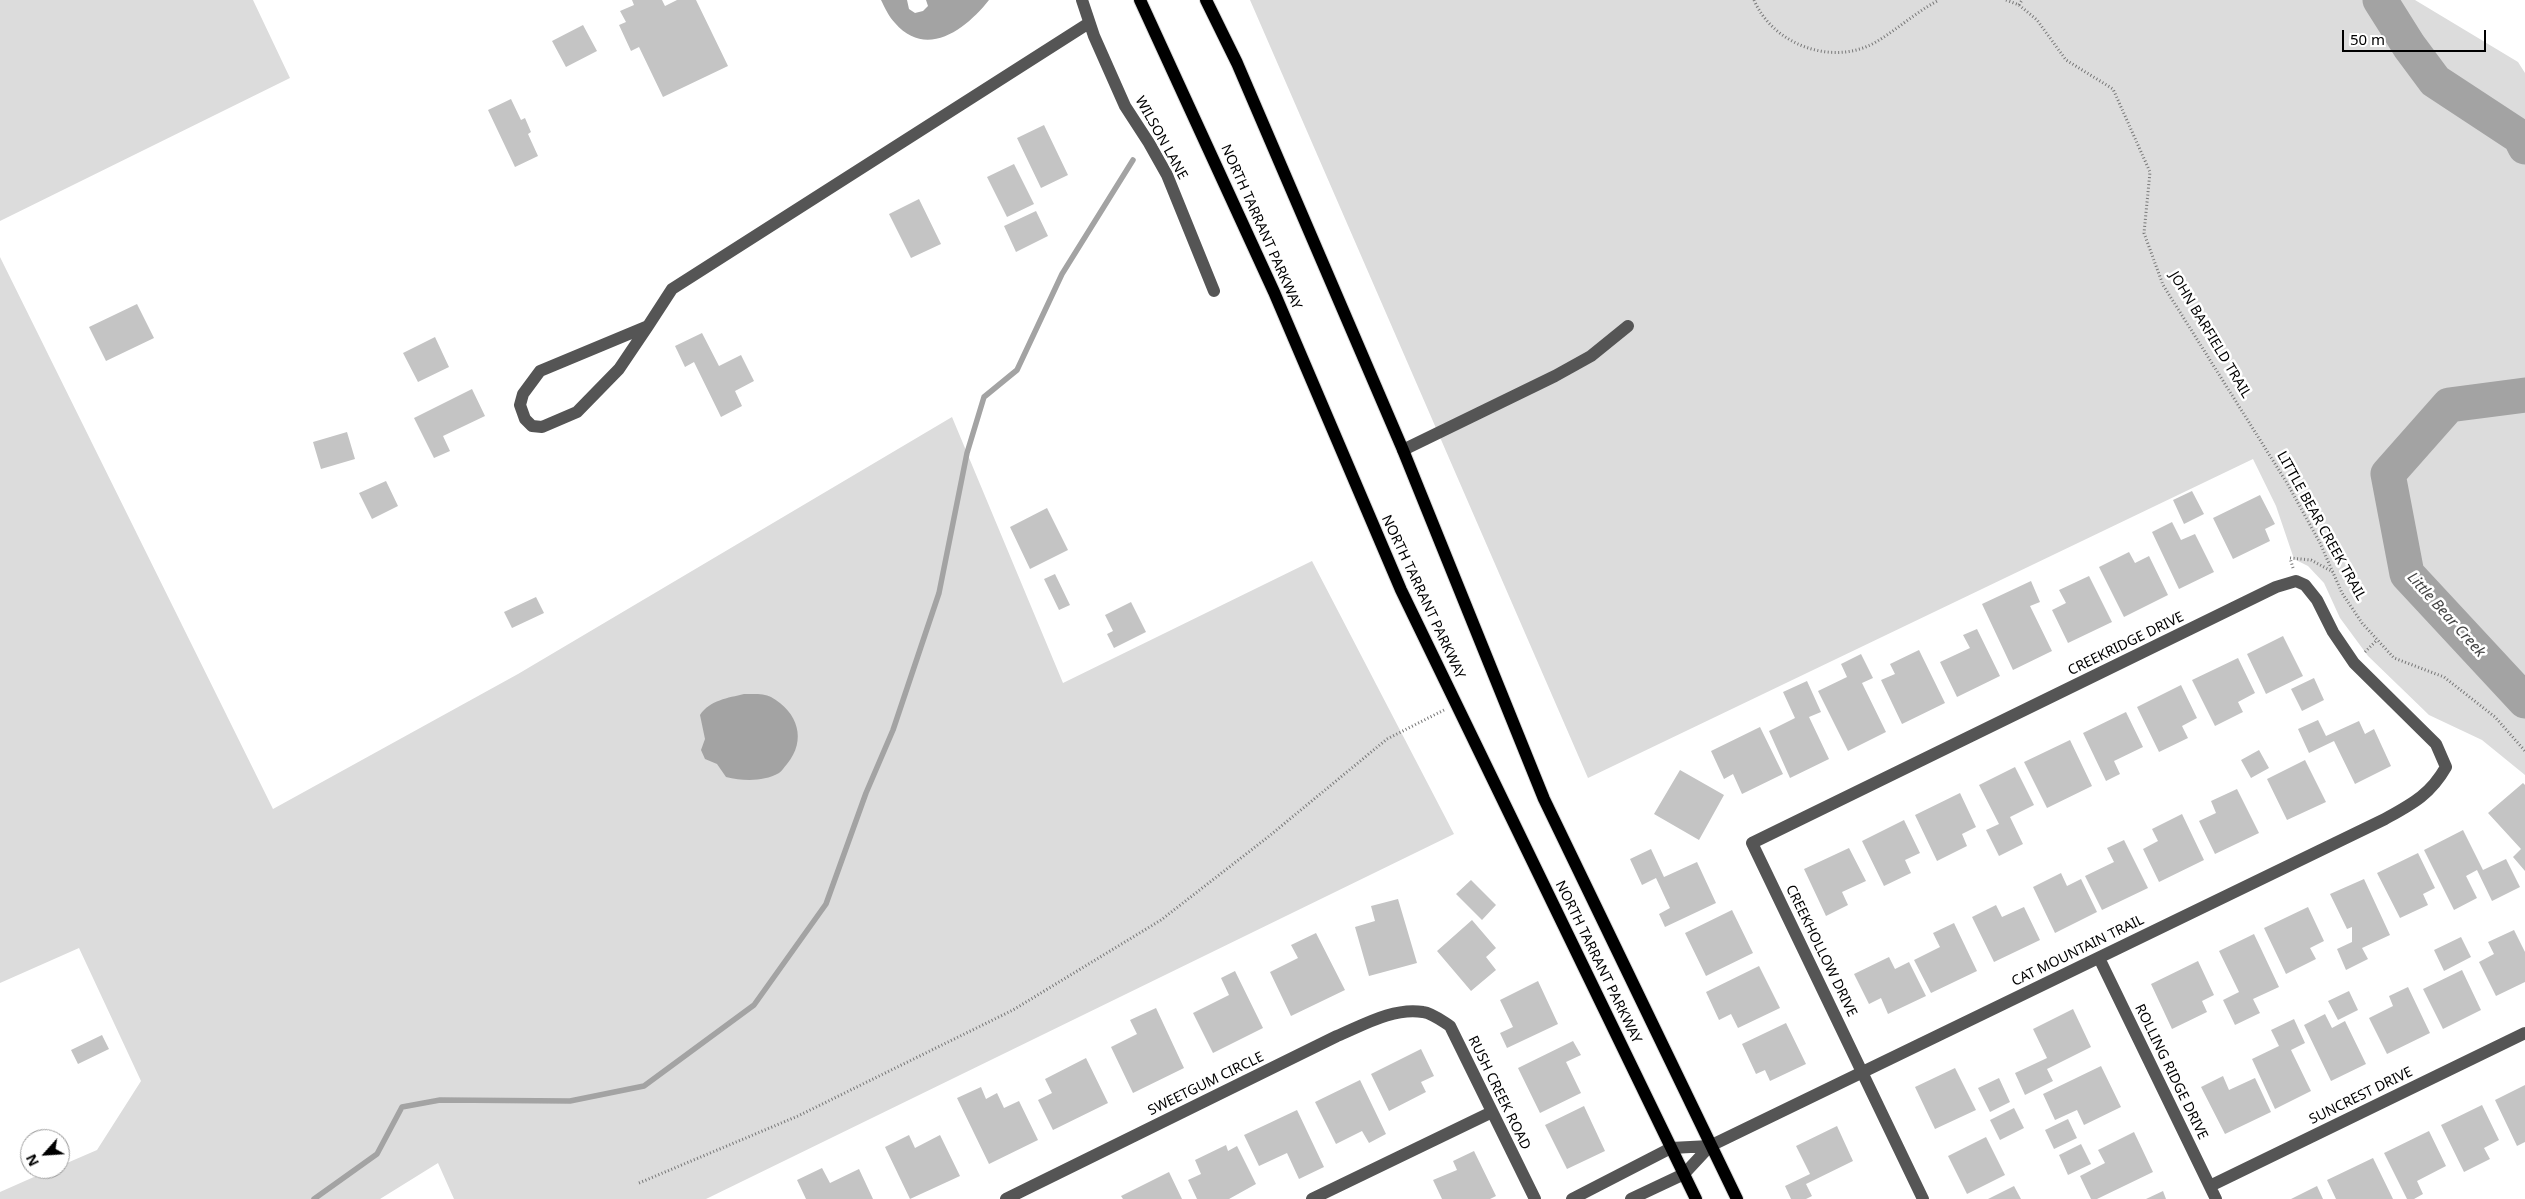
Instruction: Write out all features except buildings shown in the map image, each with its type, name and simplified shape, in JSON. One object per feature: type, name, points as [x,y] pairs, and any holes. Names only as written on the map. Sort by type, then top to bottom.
[{"type":"main road","name":"NORTH TARRANT PARKWAY","points":[[1140,0],[1274,292],[1391,568],[1696,1199]]},
{"type":"main road","name":"NORTH TARRANT PARKWAY","points":[[1206,0],[1237,63],[1403,450],[1544,799],[1736,1199]]},
{"type":"street","name":"WILSON LANE","points":[[1082,0],[1089,23],[1125,106],[1167,175],[1214,291]]},
{"type":"street","points":[[648,326],[540,371],[523,394],[520,405],[525,420],[532,426],[542,427],[577,412],[619,369],[648,326],[672,289],[1089,23]]},
{"type":"street","points":[[1403,450],[1556,376],[1591,356],[1628,326]]},
{"type":"street","name":"CAT MOUNTAIN TRAIL","points":[[1631,1199],[1684,1174],[1710,1146],[2411,805],[2435,786],[2446,767],[2436,744],[2354,663],[2334,632],[2317,600],[2305,585],[2296,582]]},
{"type":"street","name":"CREEKRIDGE DRIVE","points":[[1752,843],[2267,592],[2296,582]]},
{"type":"street","name":"CREEKHOLLOW DRIVE","points":[[1752,843],[1923,1199]]},
{"type":"street","name":"ROLLING RIDGE DRIVE","points":[[2099,958],[2216,1199]]},
{"type":"street","name":"SWEETGUM CIRCLE","points":[[1006,1199],[1337,1036],[1385,1016],[1411,1011],[1424,1012]]},
{"type":"street","name":"RUSH CREEK ROAD","points":[[1424,1012],[1450,1026],[1535,1199]]},
{"type":"street","name":"SUNCREST DRIVE","points":[[2210,1186],[2525,1033]]},
{"type":"street","points":[[1312,1199],[1492,1112]]},
{"type":"street","name":"CAT MOUNTAIN TRAIL","points":[[1572,1199],[1671,1148],[1710,1146]]},
{"type":"path","points":[[1754,0],[1757,8],[1775,29],[1799,46],[1828,52],[1854,50],[1874,43],[1921,9],[1939,0]]},
{"type":"path","name":"JOHN BARFIELD TRAIL","points":[[2006,0],[2019,5],[2037,20],[2066,60],[2113,89],[2150,172],[2144,233],[2163,285],[2244,414]]},
{"type":"path","points":[[2019,5],[2022,0]]},
{"type":"path","name":"LITTLE BEAR CREEK TRAIL","points":[[2244,414],[2287,483],[2342,593],[2362,623],[2394,658],[2444,677],[2495,717],[2525,751]]},
{"type":"path","points":[[2296,582],[2290,558],[2311,560],[2333,572]]},
{"type":"path","points":[[639,1183],[798,1116],[1013,1010],[1161,920],[1268,838],[1387,739],[1456,704]]},
{"type":"shaded area","points":[[0,0],[253,0],[290,78],[0,221]]},
{"type":"shaded area","points":[[881,0],[907,0],[909,9],[915,13],[923,11],[928,6],[926,0],[989,0],[970,21],[946,36],[920,39],[907,34],[893,21]]},
{"type":"shaded area","points":[[1250,0],[2415,0],[2518,62],[2525,73],[2525,775],[2482,740],[2429,715],[2368,656],[2340,618],[2324,583],[2308,566],[2294,559],[2276,506],[2253,459],[1588,778]]},
{"type":"shaded area","points":[[0,257],[273,809],[518,674],[952,417],[1063,683],[1312,561],[1454,834],[706,1199],[454,1199],[438,1163],[380,1199],[0,1199],[0,1192],[29,1179],[70,1179],[70,1162],[97,1150],[141,1081],[79,948],[0,983]]},
{"type":"shaded area","points":[[744,694],[761,694],[771,697],[788,710],[797,727],[797,746],[793,755],[780,772],[773,776],[746,780],[726,777],[717,764],[705,759],[701,750],[705,739],[700,715],[714,703]]},
{"type":"waterway","name":"Little Bear Creek","points":[[2380,0],[2409,46],[2435,81],[2520,137],[2525,147]]},
{"type":"waterway","points":[[314,1199],[377,1154],[402,1107],[440,1100],[570,1101],[644,1086],[754,1005],[826,904],[866,793],[893,730],[939,593],[967,453],[984,397],[1017,370],[1062,274],[1133,160]]},
{"type":"waterway","name":"Little Bear Creek","points":[[2525,395],[2449,405],[2388,474],[2407,574],[2525,701]]}]
